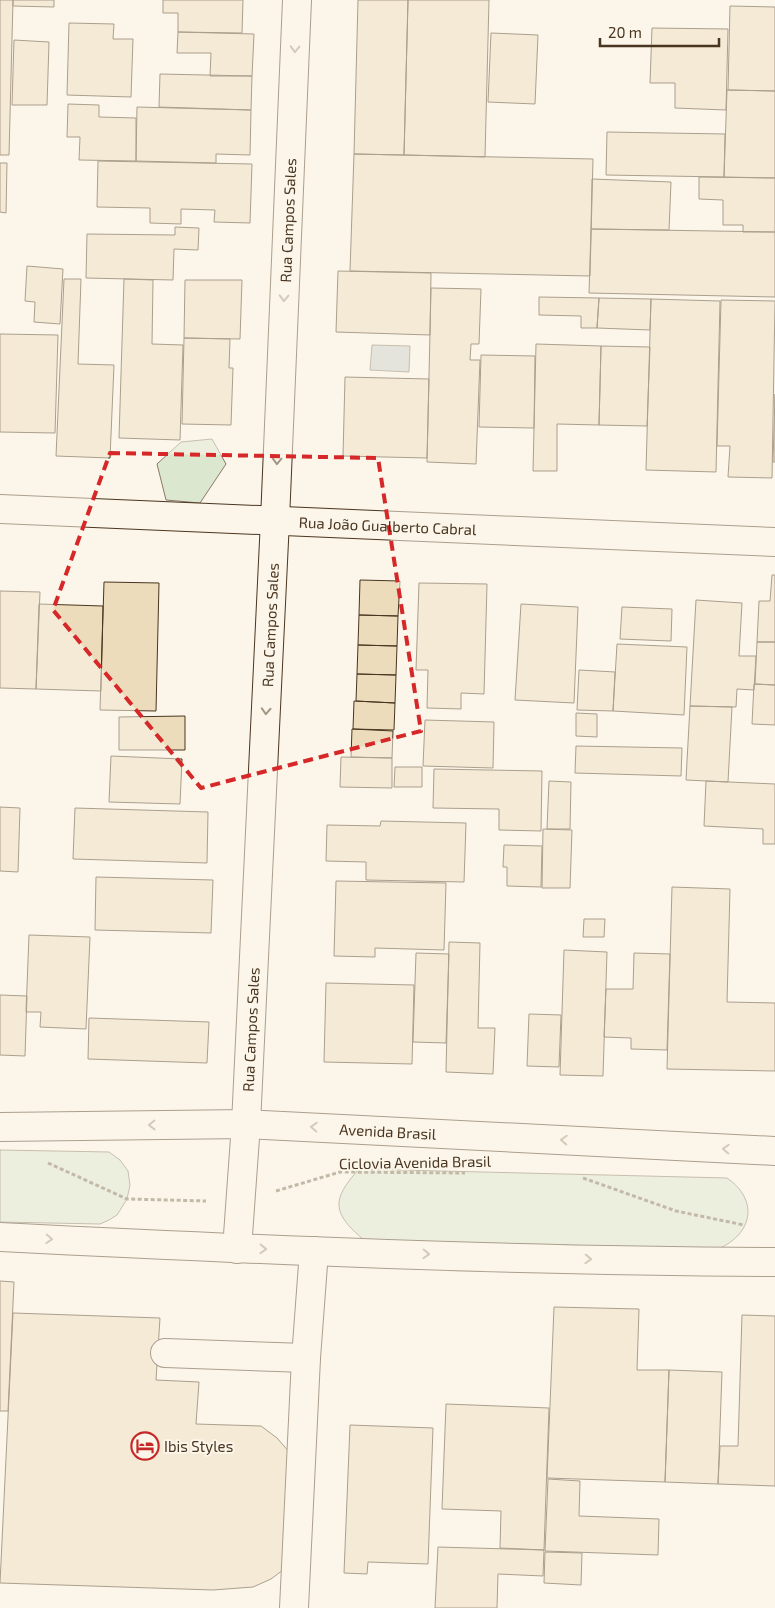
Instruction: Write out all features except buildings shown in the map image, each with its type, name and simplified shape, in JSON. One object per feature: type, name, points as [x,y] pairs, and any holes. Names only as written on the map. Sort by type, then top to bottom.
[{"type":"street","name":"Rua Campos Sales","points":[[237,1249],[246,1124],[275,520],[297,0]]},
{"type":"street","name":"Rua João Gualberto Cabral","points":[[0,509],[775,542]]},
{"type":"street","name":"Avenida Brasil","points":[[0,1127],[246,1124],[775,1151]]},
{"type":"street","points":[[0,1237],[237,1249],[693,1262],[775,1262]]},
{"type":"street","points":[[294,1608],[306,1358],[314,1251]]},
{"type":"street","points":[[164,1353],[306,1358]]},
{"type":"path","name":"Ciclovia Avenida Brasil","points":[[45,1161],[127,1199],[240,1202],[340,1172],[466,1172]]},
{"type":"path","points":[[580,1177],[676,1211],[746,1225]]},
{"type":"highlighted area","points":[[110,453],[378,458],[421,731],[201,788],[53,610]]},
{"type":"green space","points":[[212,439],[226,464],[200,503],[166,500],[157,464],[181,442]]},
{"type":"green space","points":[[0,1150],[109,1152],[120,1160],[128,1171],[130,1185],[127,1199],[117,1215],[100,1224],[0,1222]]},
{"type":"green space","points":[[359,1169],[727,1178],[744,1196],[748,1216],[745,1226],[739,1235],[730,1243],[718,1249],[364,1240],[346,1222],[339,1206],[343,1189]]},
{"type":"shaded area","points":[[372,345],[410,346],[409,372],[370,370]]},
{"type":"place","name":"Ibis Styles","points":[[145,1446]]}]
